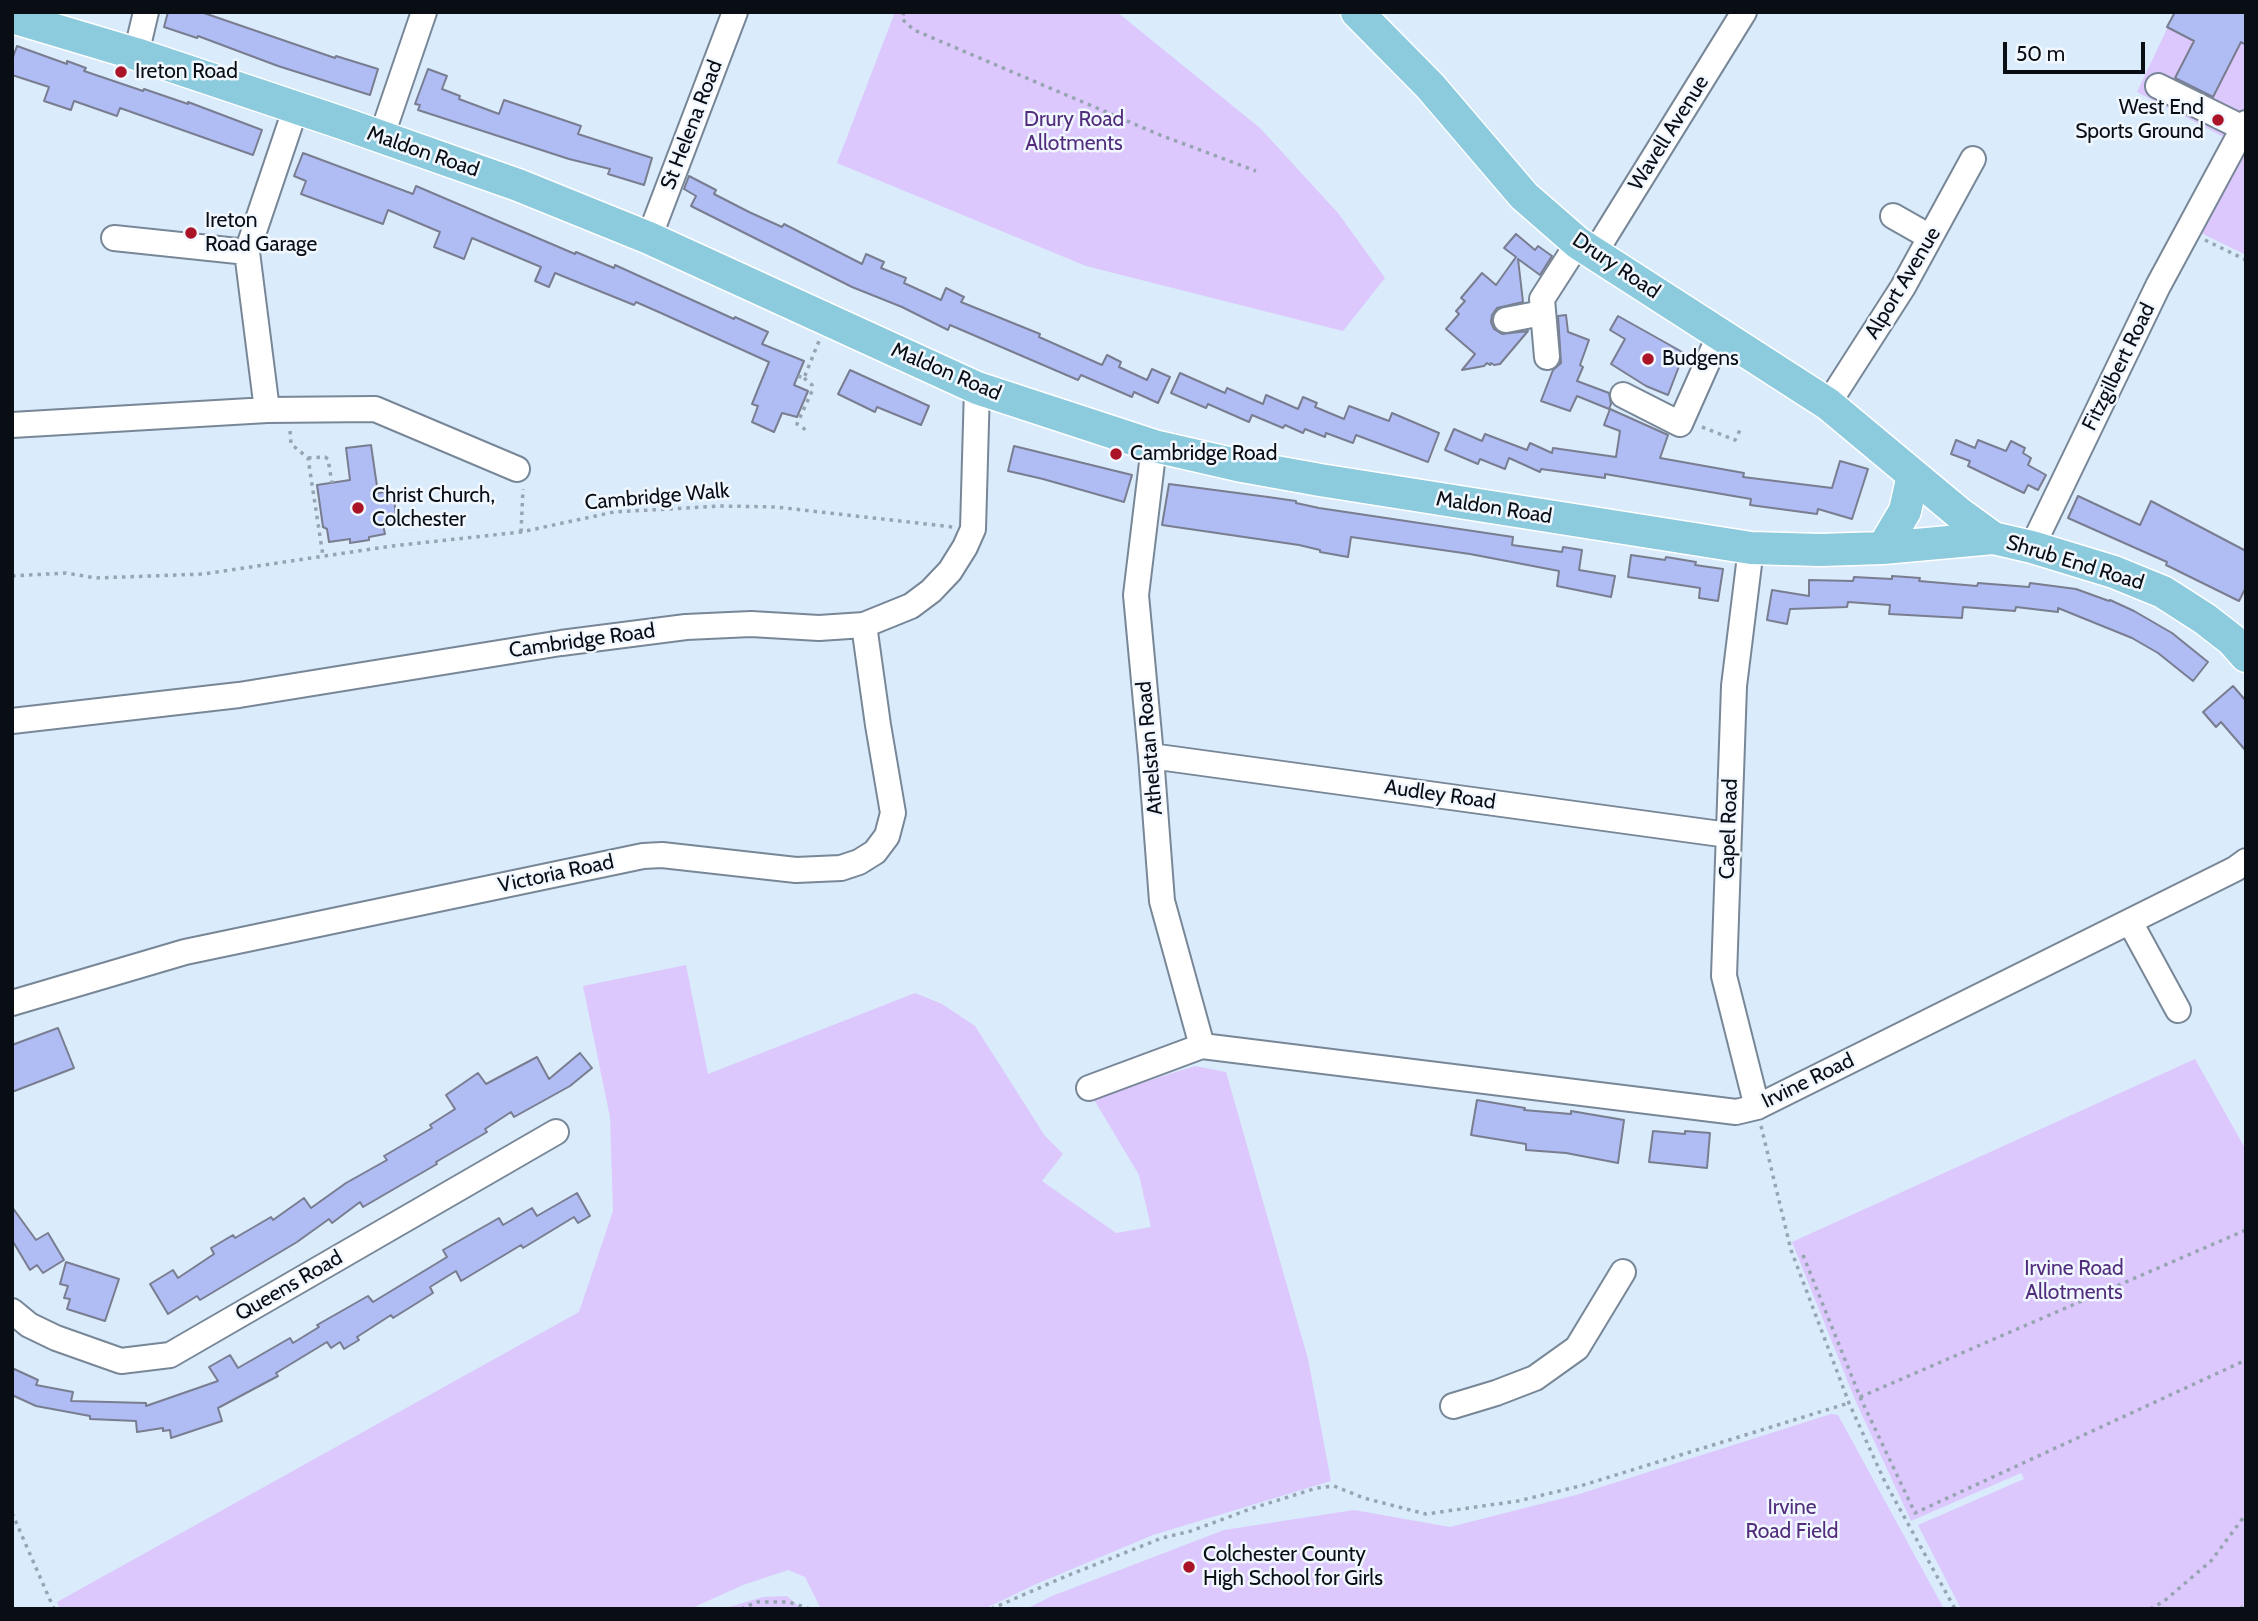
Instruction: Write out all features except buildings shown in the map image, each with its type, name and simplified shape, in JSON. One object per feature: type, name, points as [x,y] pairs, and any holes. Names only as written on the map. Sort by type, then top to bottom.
[{"type":"main road","name":"Drury Road","points":[[1357,12],[1430,86],[1524,196],[1586,248],[1828,404],[1993,538]]},
{"type":"main road","name":"Maldon Road","points":[[12,17],[136,54],[296,107],[518,185],[649,239],[977,388],[1154,446],[1296,476],[1751,548],[1820,550],[1923,544]]},
{"type":"main road","points":[[1884,548],[1905,510],[1913,475]]},
{"type":"main road","name":"Shrub End Road","points":[[1923,544],[1993,538],[2114,572],[2163,592],[2241,641]]},
{"type":"street","points":[[136,54],[146,12]]},
{"type":"street","points":[[381,138],[424,12]]},
{"type":"street","name":"St Helena Road","points":[[649,239],[735,12]]},
{"type":"street","name":"Wavell Avenue","points":[[1542,313],[1542,299],[1586,248],[1744,12]]},
{"type":"street","points":[[2158,86],[2244,126]]},
{"type":"street","points":[[277,410],[247,252],[296,107]]},
{"type":"street","name":"Fitzgilbert Road","points":[[2032,547],[2158,286],[2244,126]]},
{"type":"street","name":"Alport Avenue","points":[[1828,404],[1903,287],[1973,159]]},
{"type":"street","points":[[1893,216],[1930,237]]},
{"type":"street","points":[[114,238],[247,252]]},
{"type":"street","points":[[1506,320],[1542,313],[1547,338],[1547,357]]},
{"type":"street","points":[[1623,395],[1680,424],[1720,334]]},
{"type":"street","name":"Cambridge Road","points":[[12,721],[170,704],[561,643],[686,627],[751,624],[819,628],[864,625],[911,606],[950,571],[965,547],[972,529],[977,388]]},
{"type":"street","points":[[12,425],[277,410],[374,409],[517,469]]},
{"type":"street","name":"Athelstan Road","points":[[1154,446],[1136,595],[1152,756],[1161,901],[1202,1046]]},
{"type":"street","name":"Capel Road","points":[[1751,548],[1734,686],[1724,976],[1757,1107]]},
{"type":"street","name":"Victoria Road","points":[[12,1003],[184,952],[643,856],[662,855],[796,870],[841,868],[859,862],[875,852],[887,836],[893,813],[864,625]]},
{"type":"street","name":"Audley Road","points":[[1152,756],[1728,835]]},
{"type":"street","name":"Irvine Road","points":[[1202,1046],[1736,1112],[1757,1107],[2130,922],[2246,861]]},
{"type":"street","points":[[2130,922],[2178,1010]]},
{"type":"street","points":[[1089,1088],[1202,1046]]},
{"type":"street","name":"Queens Road","points":[[12,1311],[29,1325],[56,1338],[121,1361],[170,1355],[556,1132]]},
{"type":"street","points":[[1453,1406],[1496,1394],[1535,1378],[1577,1348],[1623,1272]]},
{"type":"path","points":[[904,12],[902,19],[914,30],[1160,135],[1256,171]]},
{"type":"path","points":[[2187,231],[2246,260]]},
{"type":"path","points":[[804,378],[811,361]]},
{"type":"path","points":[[797,376],[812,385],[812,391],[797,424],[806,430]]},
{"type":"path","points":[[277,410],[291,444],[308,458],[323,556]]},
{"type":"path","points":[[1683,420],[1735,440],[1740,430]]},
{"type":"path","points":[[308,458],[325,457],[328,460],[332,483]]},
{"type":"path","points":[[517,469],[524,492],[520,501],[521,532]]},
{"type":"path","name":"Cambridge Walk","points":[[12,576],[66,573],[96,578],[204,573],[392,546],[521,532],[614,512],[722,506],[776,507],[972,529]]},
{"type":"path","points":[[1757,1107],[1791,1250],[1849,1403],[1885,1482],[1955,1609]]},
{"type":"path","points":[[1860,1397],[2246,1230]]},
{"type":"path","points":[[1803,1255],[1860,1397],[1914,1513],[2246,1360]]},
{"type":"path","points":[[991,1609],[1162,1538],[1191,1531],[1317,1488],[1334,1486],[1364,1498],[1426,1514],[1506,1503],[1580,1486],[1849,1403]]},
{"type":"path","points":[[12,1513],[54,1609]]},
{"type":"path","points":[[2150,1609],[2163,1602],[2211,1562],[2246,1514]]},
{"type":"path","points":[[741,1609],[757,1602],[789,1602],[810,1609]]},
{"type":"path","points":[[2240,1609],[2246,1604]]},
{"type":"green space","name":"Drury Road Allotments","points":[[895,12],[1117,12],[1260,128],[1338,213],[1385,278],[1343,331],[1086,266],[837,163]]},
{"type":"green space","name":"West End Sports Ground","points":[[2175,12],[2246,12],[2246,255],[2201,233],[2243,147],[2137,92]]},
{"type":"green space","points":[[686,965],[708,1074],[915,993],[942,1004],[975,1026],[1045,1136],[1063,1154],[1042,1181],[1116,1233],[1151,1227],[1139,1175],[1093,1098],[1195,1066],[1226,1072],[1308,1359],[1331,1481],[1153,1535],[984,1609],[821,1609],[805,1577],[788,1570],[743,1585],[690,1609],[60,1609],[57,1602],[579,1312],[613,1211],[610,1117],[583,986]]},
{"type":"green space","name":"Irvine Road Allotments","points":[[2195,1059],[2246,1150],[2246,1609],[1961,1609],[1918,1525],[2024,1479],[2021,1473],[1911,1521],[1856,1402],[1792,1242]]},
{"type":"green space","name":"Irvine Road Field","points":[[1831,1414],[1838,1415],[1944,1609],[1026,1609],[1052,1596],[1224,1530],[1354,1510],[1450,1527],[1576,1495]]},
{"type":"green space","points":[[787,1596],[802,1609],[722,1609],[763,1597]]},
{"type":"place","name":"Ireton Road","points":[[121,72]]},
{"type":"place","name":"West End Sports Ground","points":[[2218,120]]},
{"type":"place","name":"Ireton Road Garage","points":[[191,233]]},
{"type":"place","name":"Budgens","points":[[1648,359]]},
{"type":"place","name":"Cambridge Road","points":[[1116,454]]},
{"type":"place","name":"Christ Church, Colchester","points":[[358,508]]},
{"type":"place","name":"Colchester County High School for Girls","points":[[1189,1567]]}]
